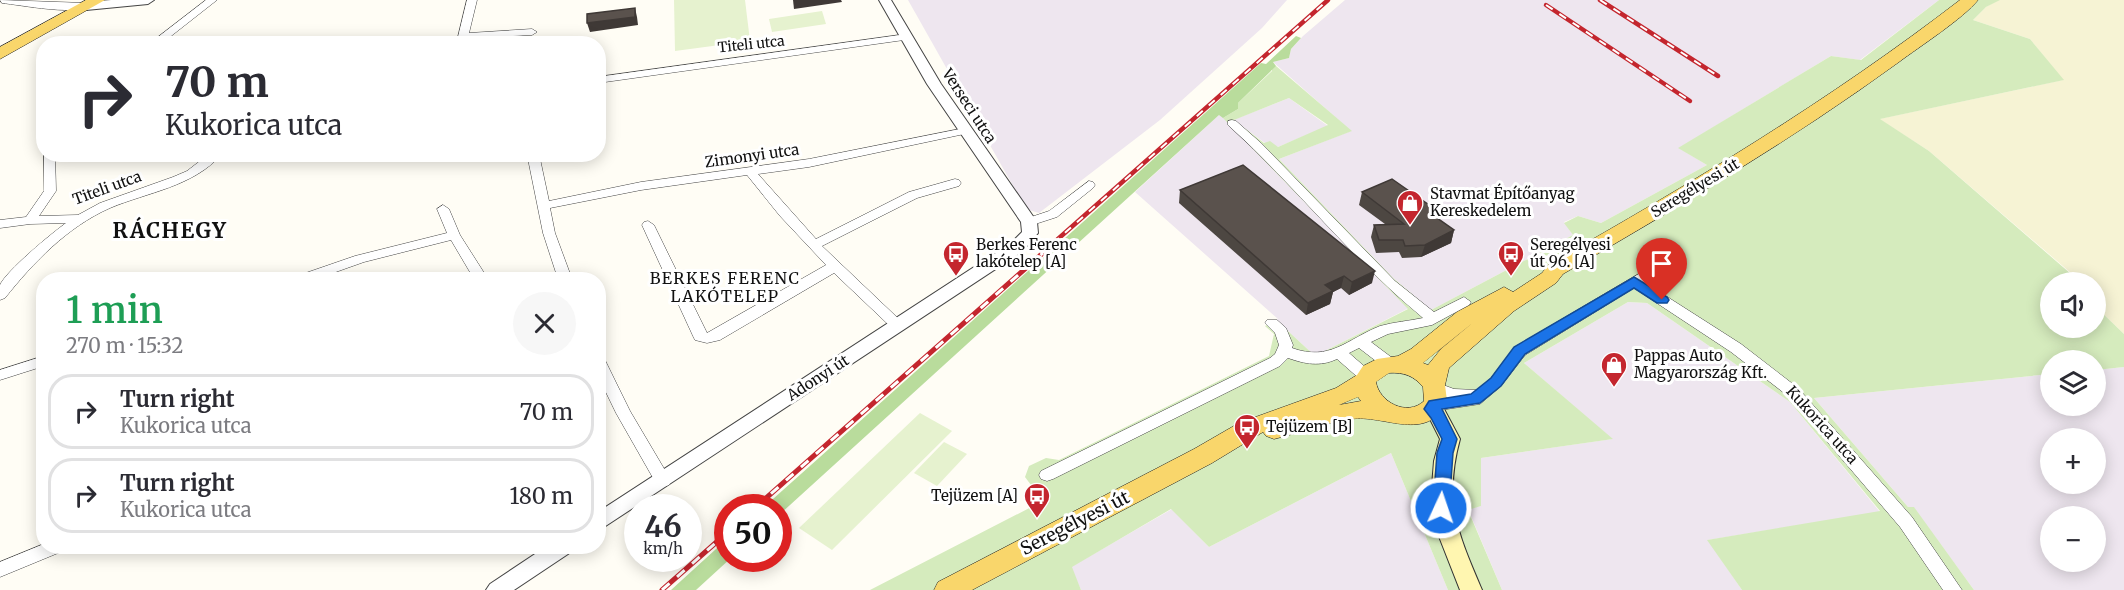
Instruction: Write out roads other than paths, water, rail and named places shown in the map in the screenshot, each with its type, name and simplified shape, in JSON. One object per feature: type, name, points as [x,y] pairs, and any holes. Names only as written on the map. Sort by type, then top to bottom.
[{"type":"main road","name":"Seregélyesi út","points":[[947,590],[1203,456],[1247,429],[1344,394],[1366,379],[1376,368],[1396,365],[1419,355],[1465,318],[1527,279],[1557,269],[1663,208],[1797,125],[1908,49],[1970,0]]},
{"type":"main road","points":[[0,54],[92,3]]},
{"type":"main road","name":"Seregélyesi út","points":[[1203,456],[1271,431],[1352,410],[1383,410],[1396,415],[1429,400],[1439,365],[1492,317],[1549,278],[1557,269]]},
{"type":"main road","points":[[1396,365],[1423,374],[1437,431],[1445,453],[1441,493],[1444,524],[1471,590]]},
{"type":"main road","points":[[1366,379],[1367,394],[1383,410]]},
{"type":"street","points":[[2,0],[68,7],[92,3],[148,0]]},
{"type":"street","points":[[165,36],[212,0]]},
{"type":"street","points":[[463,36],[472,0]]},
{"type":"street","name":"Verseci utca","points":[[885,0],[965,131],[1030,225]]},
{"type":"street","points":[[486,36],[532,32]]},
{"type":"street","name":"Titeli utca","points":[[606,79],[907,38]]},
{"type":"street","points":[[1232,123],[1257,145],[1390,284],[1433,319]]},
{"type":"street","name":"Zimonyi utca","points":[[543,207],[609,191],[809,163],[965,131]]},
{"type":"street","points":[[30,220],[51,191],[49,162]]},
{"type":"street","name":"Titeli utca","points":[[0,224],[30,220],[79,219],[114,202],[189,176],[203,169],[209,162]]},
{"type":"street","points":[[535,162],[559,272]]},
{"type":"street","points":[[751,172],[779,209],[898,326]]},
{"type":"street","points":[[814,245],[914,195],[956,183]]},
{"type":"street","points":[[1030,225],[1053,214],[1089,184]]},
{"type":"street","points":[[443,209],[454,235],[477,272]]},
{"type":"street","points":[[0,295],[31,261],[79,219]]},
{"type":"street","points":[[648,225],[700,336],[707,338],[835,266]]},
{"type":"street","name":"Adonyi út","points":[[606,518],[1017,247],[1028,236],[1030,225]]},
{"type":"street","points":[[322,272],[360,259],[454,235]]},
{"type":"street","points":[[1429,400],[1469,402],[1496,382],[1520,351],[1649,272]]},
{"type":"street","name":"Kukorica utca","points":[[1634,282],[1736,348],[1793,392],[1906,522],[1953,590]]},
{"type":"street","points":[[1285,351],[1315,361],[1386,330],[1433,319],[1464,302]]},
{"type":"street","points":[[1047,475],[1275,362],[1285,351],[1286,339],[1272,323]]},
{"type":"street","points":[[1361,342],[1396,365]]},
{"type":"street","points":[[1340,352],[1366,379]]},
{"type":"street","points":[[0,375],[36,364]]},
{"type":"street","points":[[606,377],[623,413],[663,481]]},
{"type":"street","points":[[0,570],[38,554]]},
{"type":"street","points":[[497,590],[552,554]]},
{"type":"railway","points":[[1041,254],[1328,0]]},
{"type":"railway","points":[[1600,0],[1718,76]]},
{"type":"railway","points":[[1546,5],[1690,101]]},
{"type":"railway","points":[[771,494],[1043,253]]},
{"type":"railway","points":[[662,590],[714,544]]},
{"type":"place","name":"Stavmat Építőanyag Kereskedelem","points":[[1410,226]]},
{"type":"place","name":"Berkes Ferenc lakótelep [A]","points":[[956,277]]},
{"type":"place","name":"Seregélyesi út 96. [A]","points":[[1511,277]]},
{"type":"place","name":"Pappas Auto Magyarország Kft.","points":[[1614,388]]},
{"type":"place","name":"Tejüzem [B]","points":[[1247,450]]},
{"type":"place","name":"Tejüzem [A]","points":[[1037,519]]},
{"type":"district","name":"RÁCHEGY","points":[[170,231]]},
{"type":"district","name":"BERKES FERENC LAKÓTELEP","points":[[725,287]]}]
